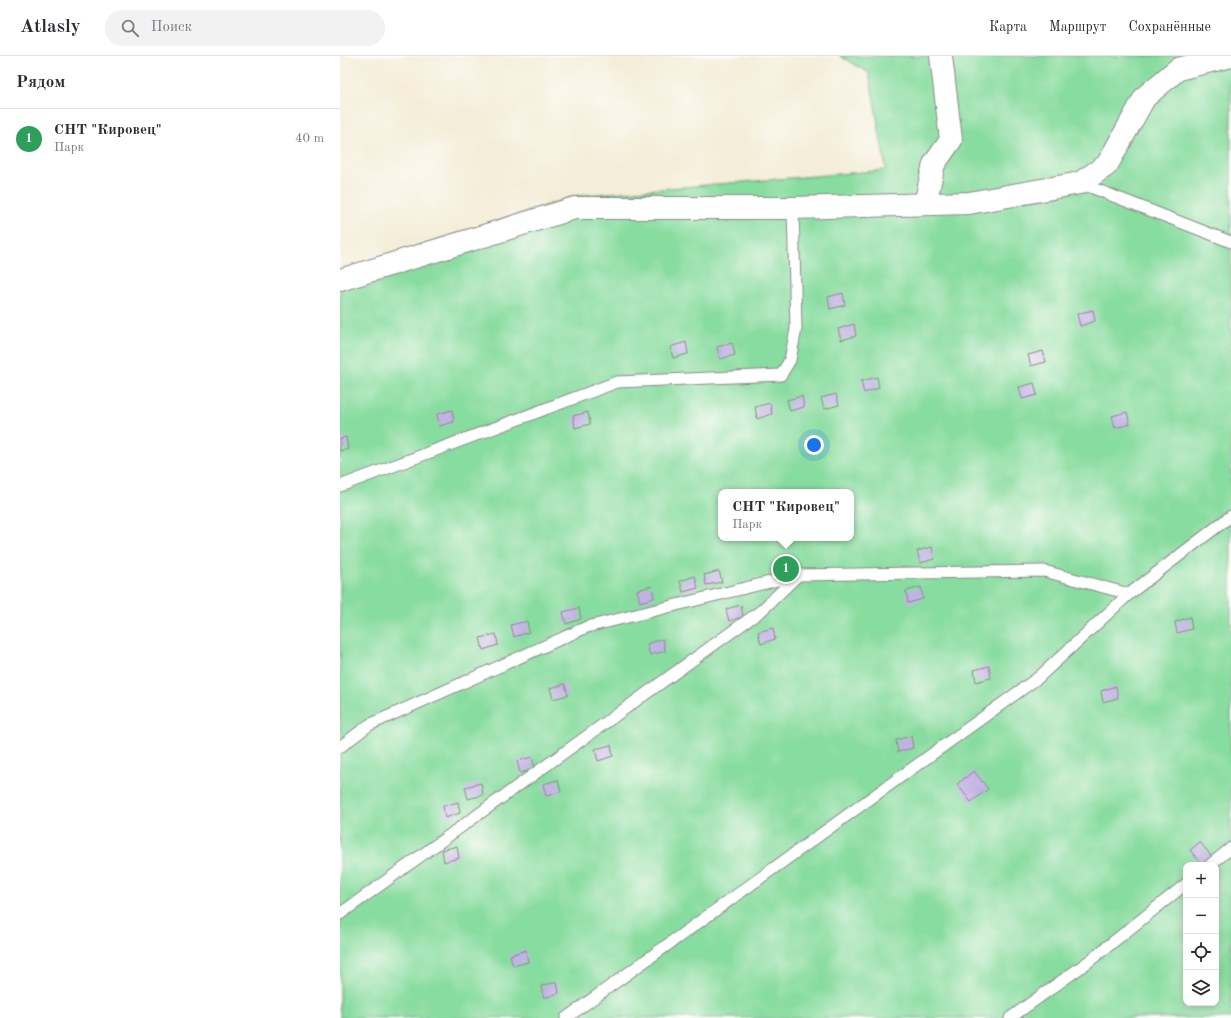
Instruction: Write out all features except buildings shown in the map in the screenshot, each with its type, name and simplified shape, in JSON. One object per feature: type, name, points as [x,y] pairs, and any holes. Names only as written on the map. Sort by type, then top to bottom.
[{"type":"street","points":[[925,204],[934,164],[951,140],[941,56]]},
{"type":"street","points":[[340,280],[575,208],[793,208],[969,203],[1080,182],[1107,165],[1145,97],[1178,69],[1231,56]]},
{"type":"lane","points":[[1080,182],[1231,242]]},
{"type":"lane","points":[[340,486],[617,382],[781,375],[790,360],[796,329],[793,208]]},
{"type":"lane","points":[[566,1018],[1039,677],[1129,594],[1231,516]]},
{"type":"lane","points":[[340,747],[369,725],[587,627],[798,575],[1044,572],[1129,594]]},
{"type":"lane","points":[[340,914],[762,610],[798,575]]},
{"type":"lane","points":[[1214,862],[1231,848]]},
{"type":"lane","points":[[1010,1018],[1088,962],[1183,886]]},
{"type":"green space","points":[[840,56],[1231,56],[1231,1018],[340,1018],[340,273],[575,196],[886,170],[869,73]]},
{"type":"place","name":"СНТ \"Кировец\"","points":[[786,569]]}]
